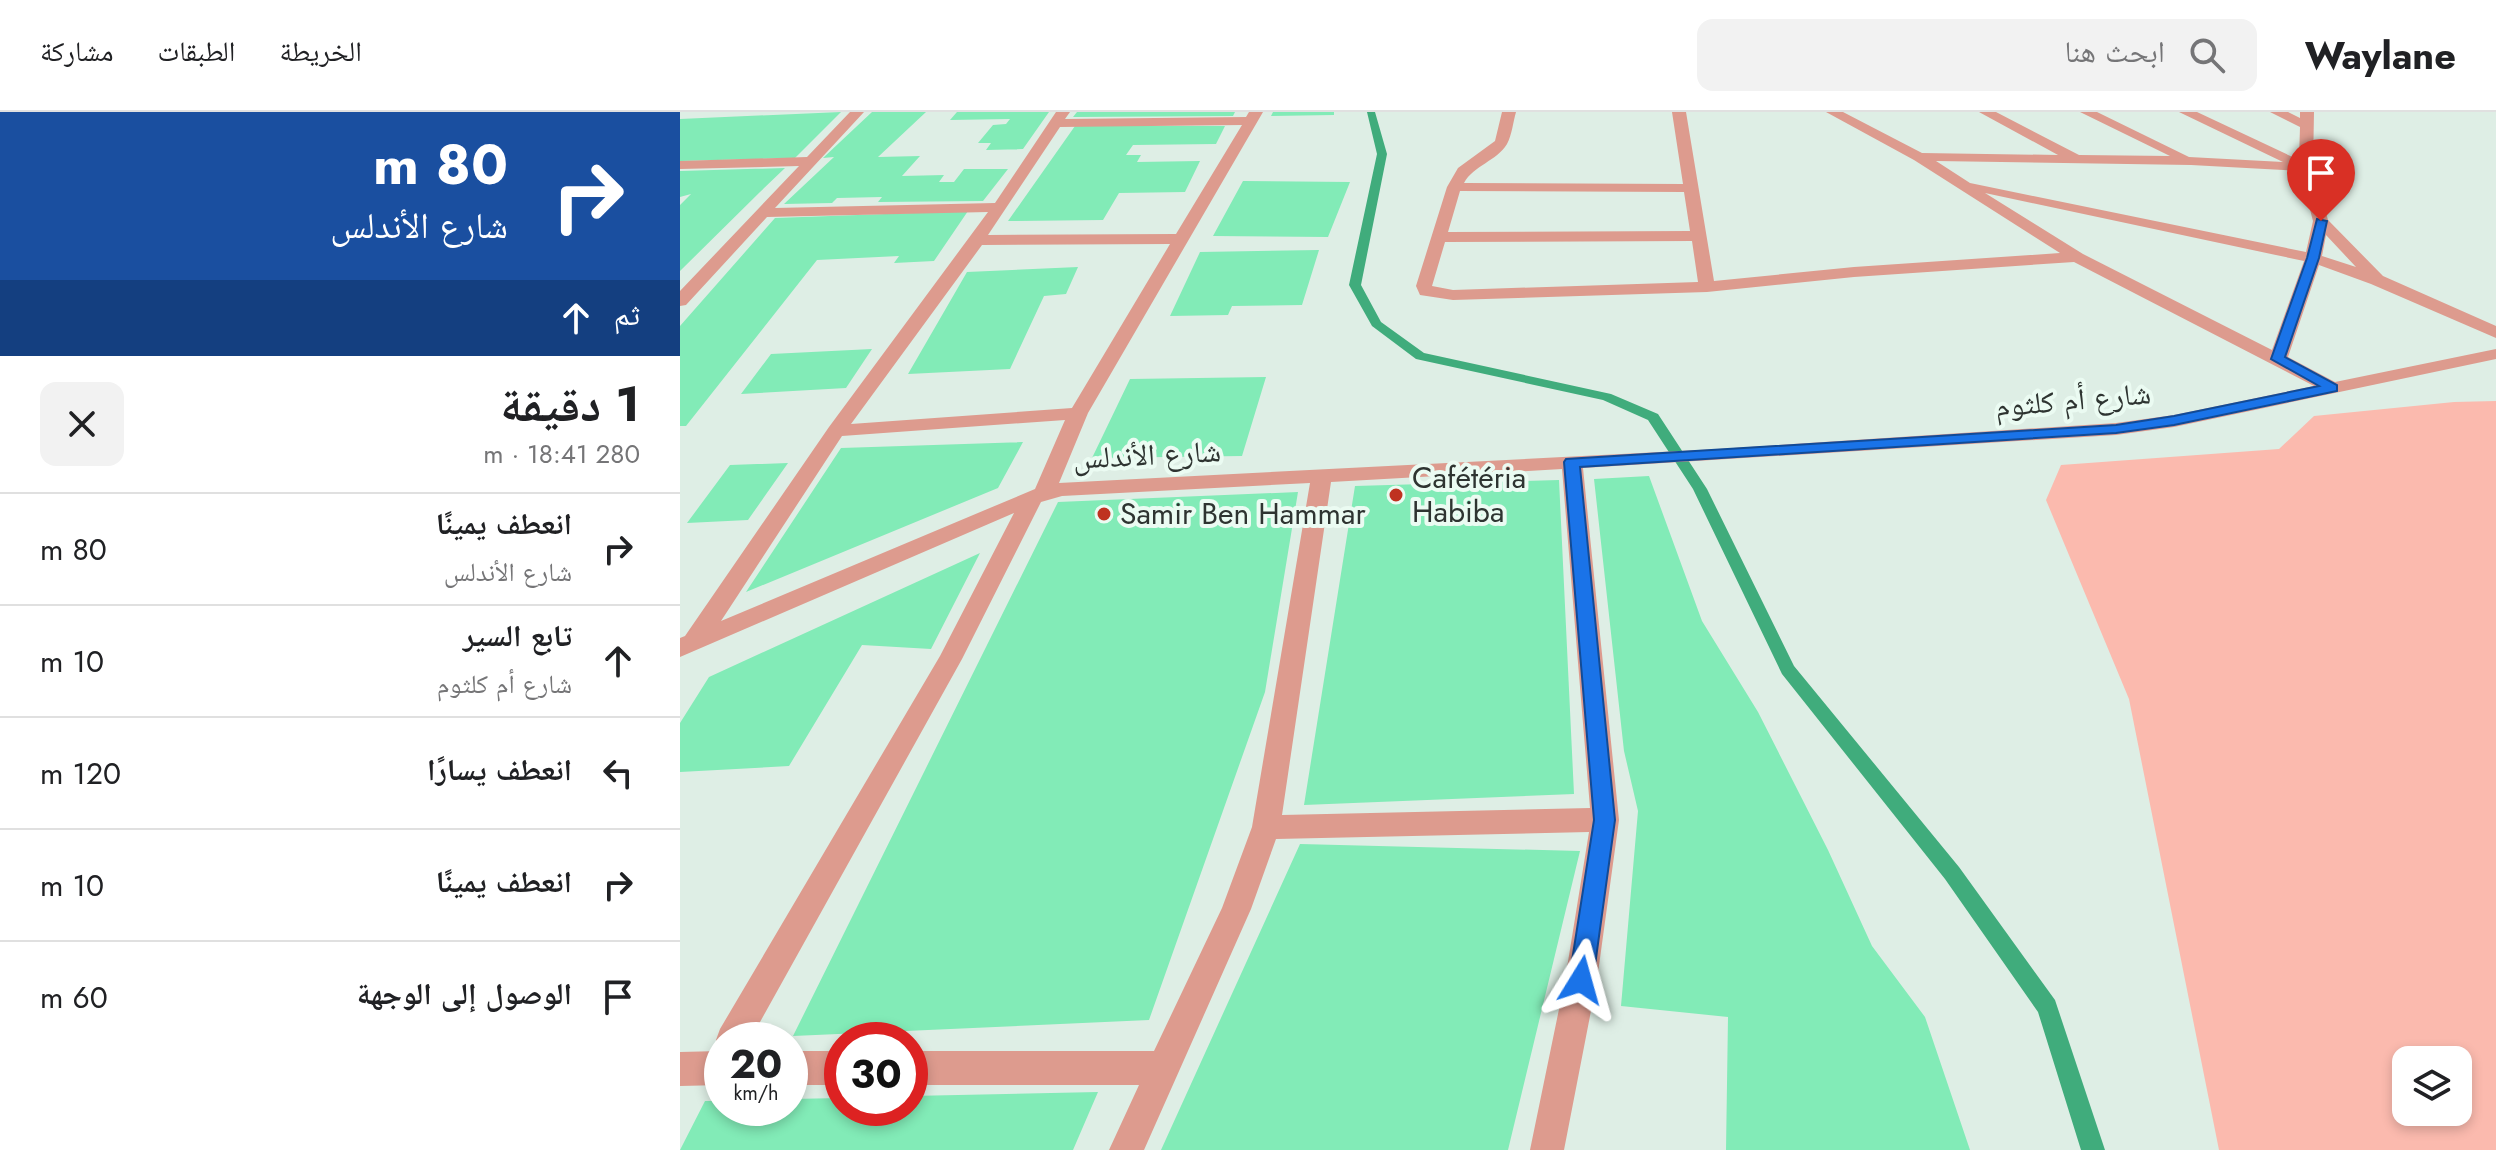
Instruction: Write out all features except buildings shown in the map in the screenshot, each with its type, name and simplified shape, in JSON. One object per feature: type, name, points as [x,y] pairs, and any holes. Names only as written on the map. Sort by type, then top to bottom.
[{"type":"street","points":[[680,301],[857,112]]},
{"type":"street","points":[[1509,112],[1502,141],[1496,149],[1463,171],[1454,187],[1424,286],[1426,291],[1435,294],[1707,287],[1854,272],[2077,257]]},
{"type":"street","points":[[1679,112],[1707,287]]},
{"type":"street","points":[[1833,112],[1919,157],[2077,257],[2332,388]]},
{"type":"street","points":[[1986,112],[2076,159]]},
{"type":"street","points":[[2087,112],[2191,161]]},
{"type":"street","points":[[2186,112],[2306,167]]},
{"type":"street","points":[[2277,112],[2308,119],[2306,167],[2321,221],[2313,258],[2278,359]]},
{"type":"street","points":[[680,664],[687,646],[836,431],[1001,207],[1059,117],[1254,117]]},
{"type":"street","points":[[744,1022],[950,659],[1078,413],[1254,117]]},
{"type":"street","points":[[1919,157],[2191,161],[2306,167]]},
{"type":"street","points":[[680,165],[811,161]]},
{"type":"street","points":[[1959,183],[2313,258],[2377,280],[2496,333]]},
{"type":"street","points":[[1454,187],[1691,188]]},
{"type":"street","points":[[763,213],[1001,207]]},
{"type":"street","points":[[2321,221],[2377,280]]},
{"type":"street","points":[[1440,237],[1699,236]]},
{"type":"street","points":[[977,240],[1183,239]]},
{"type":"street","name":"شارع أم كلثوم","points":[[1648,459],[2116,429],[2174,421],[2496,354]]},
{"type":"street","points":[[836,431],[1078,413]]},
{"type":"street","name":"شارع الأندلس","points":[[687,646],[1038,495],[1322,475],[1648,459]]},
{"type":"street","points":[[1547,1150],[1581,980],[1605,820],[1572,462]]},
{"type":"street","points":[[1126,1150],[1236,909],[1266,827],[1322,475]]},
{"type":"street","points":[[1266,827],[1605,820]]},
{"type":"street","points":[[680,1069],[704,1063]]},
{"type":"street","points":[[928,1068],[1164,1068]]},
{"type":"shaded area","points":[[2496,401],[2496,1150],[2219,1150],[2129,699],[2046,500],[2061,465],[2279,449],[2314,416],[2454,402]]},
{"type":"waterway","points":[[1371,112],[1382,154],[1355,285],[1376,324],[1420,356],[1607,397],[1653,417],[1700,489],[1788,670],[1952,873],[2047,1007],[2093,1150]]},
{"type":"place","name":"Cafétéria Habiba","points":[[1396,495]]},
{"type":"place","name":"Samir Ben Hammar","points":[[1104,514]]},
{"type":"route","points":[[1581,980],[1605,820],[1572,462],[2116,429],[2174,421],[2332,388],[2278,359],[2313,258],[2321,221]]}]
